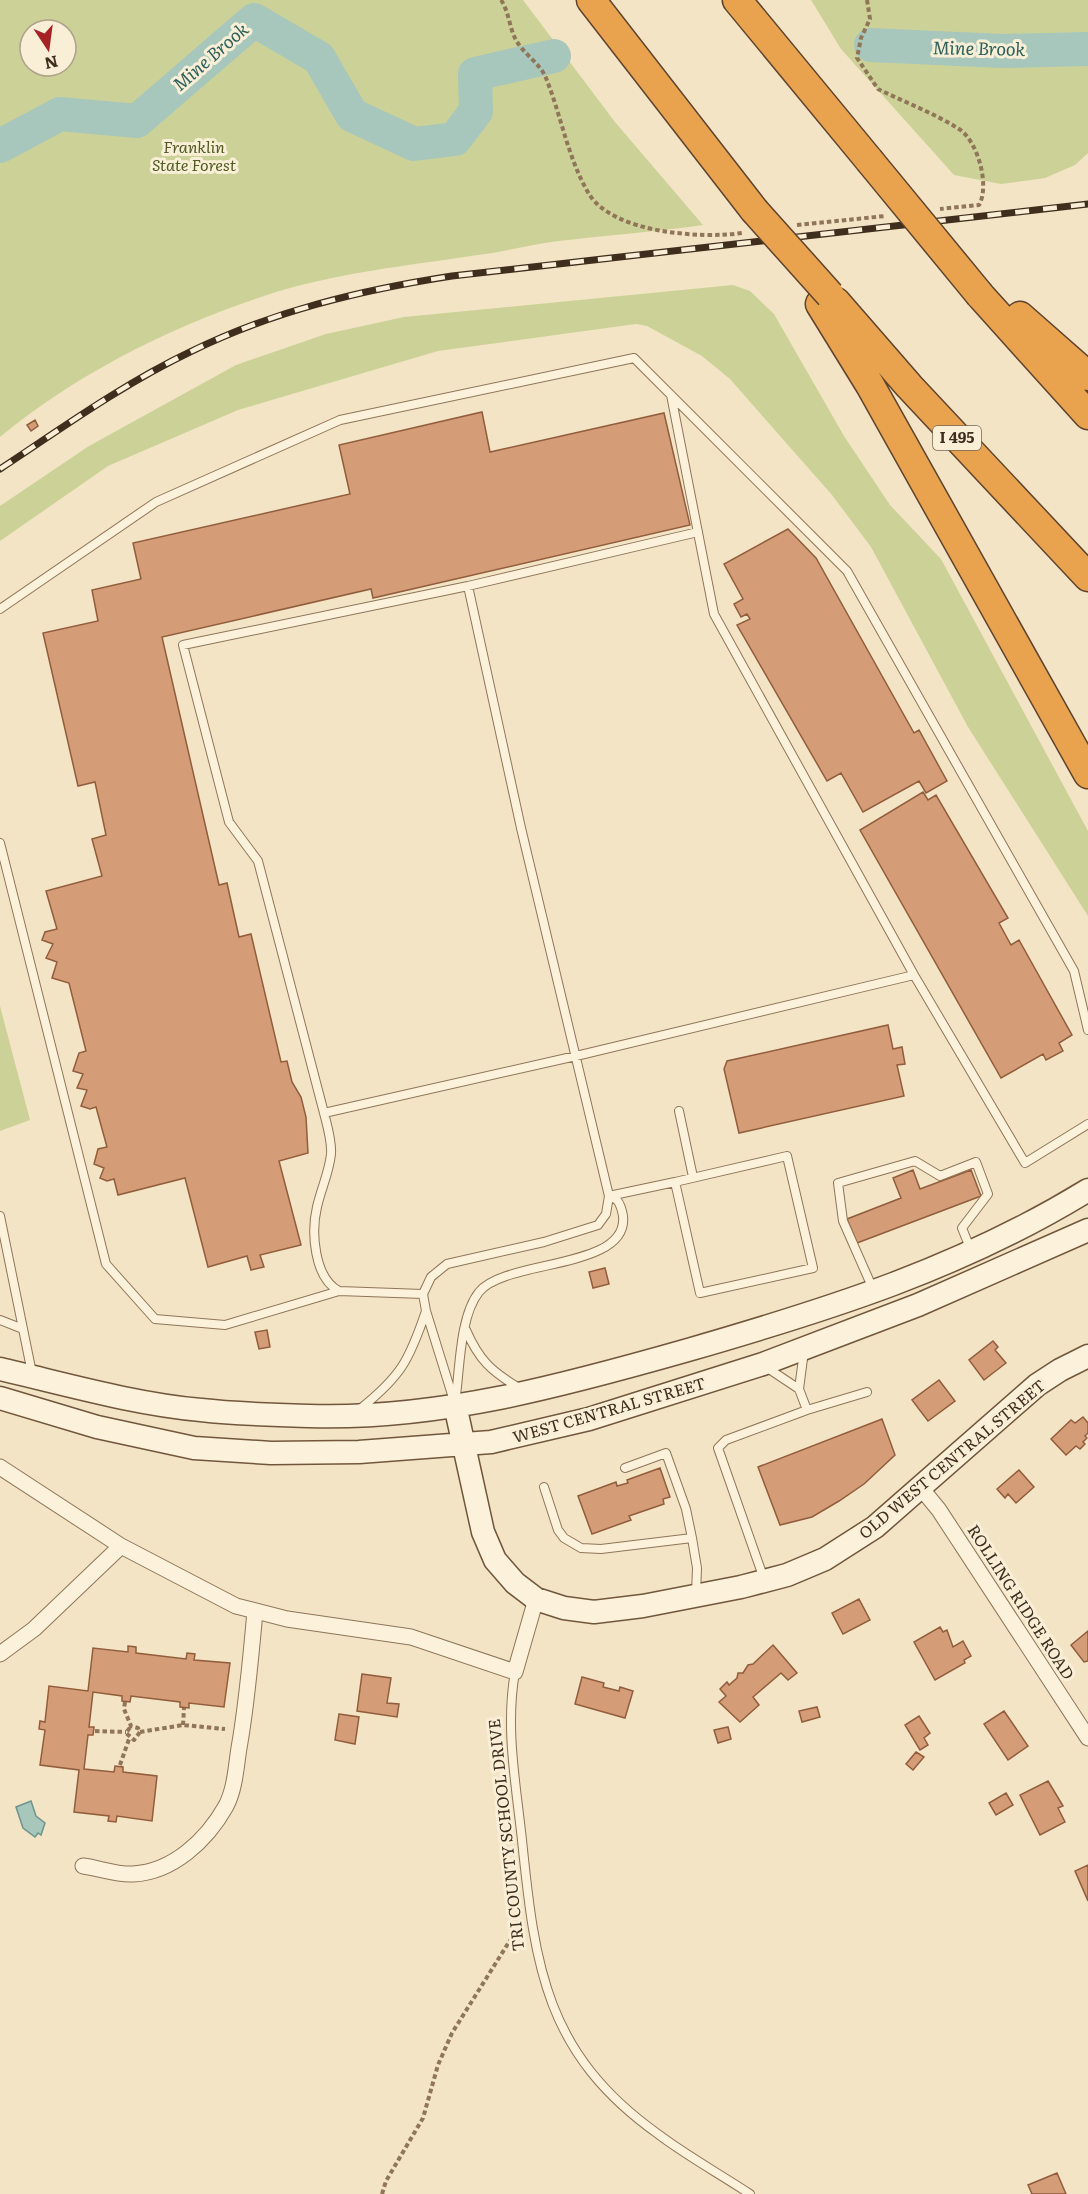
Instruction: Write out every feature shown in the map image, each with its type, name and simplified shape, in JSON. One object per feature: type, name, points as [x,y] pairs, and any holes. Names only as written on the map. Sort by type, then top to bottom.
[{"type":"highway","name":"I 495","points":[[591,0],[718,165],[750,221],[1088,577]]},
{"type":"highway","points":[[737,0],[869,160],[896,207],[985,292],[1088,376]]},
{"type":"highway","points":[[985,292],[1088,415]]},
{"type":"highway","points":[[825,300],[870,385],[1088,774]]},
{"type":"main road","points":[[0,1369],[198,1410],[311,1416],[411,1412],[528,1394],[793,1319],[875,1293],[972,1252],[1049,1213],[1088,1190]]},
{"type":"main road","name":"WEST CENTRAL STREET","points":[[0,1398],[97,1426],[194,1448],[271,1453],[359,1452],[491,1442],[589,1419],[763,1364],[978,1280],[1088,1230]]},
{"type":"main road","name":"OLD WEST CENTRAL STREET","points":[[455,1405],[480,1520],[490,1551],[514,1583],[536,1599],[564,1608],[594,1612],[632,1608],[765,1581],[808,1567],[843,1549],[875,1527],[1037,1385],[1088,1356]]},
{"type":"street","points":[[0,1467],[121,1546],[218,1597],[255,1611],[287,1619],[411,1637],[515,1672]]},
{"type":"street","name":"ROLLING RIDGE ROAD","points":[[921,1488],[939,1510],[1088,1738]]},
{"type":"street","points":[[0,1654],[34,1629],[121,1546]]},
{"type":"street","name":"TRI COUNTY SCHOOL DRIVE","points":[[515,1672],[536,1599]]},
{"type":"street","points":[[83,1866],[132,1874],[163,1867],[177,1861],[204,1838],[226,1806],[234,1784],[242,1731],[255,1611]]},
{"type":"lane","points":[[0,609],[156,502],[340,420],[634,358],[846,571],[1074,971],[1088,1030]]},
{"type":"lane","points":[[670,394],[714,614],[914,975],[1025,1163],[1088,1124]]},
{"type":"lane","points":[[339,1291],[331,1287],[316,1253],[317,1208],[327,1179],[332,1150],[324,1113],[258,861],[229,822],[183,645],[468,586],[698,532]]},
{"type":"lane","points":[[455,1405],[426,1311],[423,1294],[431,1277],[447,1264],[544,1242],[598,1225],[606,1214],[609,1196],[521,828],[468,586]]},
{"type":"lane","points":[[0,843],[106,1264],[155,1319],[225,1325],[339,1291],[423,1294]]},
{"type":"lane","points":[[324,1113],[576,1056],[914,975]]},
{"type":"lane","points":[[679,1110],[693,1177]]},
{"type":"lane","points":[[609,1196],[787,1156],[813,1268],[700,1293],[675,1182]]},
{"type":"lane","points":[[875,1293],[843,1221],[838,1183],[915,1161],[940,1176],[976,1162],[988,1194],[962,1228],[972,1252]]},
{"type":"lane","points":[[455,1405],[465,1328],[477,1294],[490,1282],[584,1256],[616,1240],[624,1225],[616,1200],[609,1196]]},
{"type":"lane","points":[[0,1216],[33,1377]]},
{"type":"lane","points":[[353,1414],[389,1386],[411,1353],[426,1311]]},
{"type":"lane","points":[[0,1320],[23,1329]]},
{"type":"lane","points":[[465,1328],[475,1352],[494,1373],[528,1394]]},
{"type":"lane","points":[[804,1349],[799,1389],[807,1410]]},
{"type":"lane","points":[[763,1364],[799,1389]]},
{"type":"lane","points":[[765,1581],[718,1448],[726,1440],[807,1410],[867,1392]]},
{"type":"lane","points":[[625,1468],[666,1453],[686,1509],[697,1568],[696,1596]]},
{"type":"lane","points":[[544,1487],[558,1530],[564,1538],[581,1548],[601,1549],[692,1538]]},
{"type":"lane","name":"TRI COUNTY SCHOOL DRIVE","points":[[515,1672],[510,1731],[529,1910],[535,1952],[564,2032],[584,2062],[612,2095],[633,2115],[678,2148],[750,2194]]},
{"type":"path","points":[[501,0],[506,8],[515,39],[545,75],[582,177],[590,194],[603,210],[638,224],[664,230],[713,236],[750,221]]},
{"type":"path","points":[[867,0],[870,19],[861,39],[857,58],[870,81],[878,89],[961,130],[978,161],[984,184],[984,196],[979,205],[936,210]]},
{"type":"path","points":[[791,226],[896,207]]},
{"type":"path","points":[[125,1702],[124,1709],[131,1726]]},
{"type":"path","points":[[183,1725],[184,1708]]},
{"type":"path","points":[[140,1732],[183,1725],[242,1731]]},
{"type":"path","points":[[131,1726],[138,1728],[140,1732]]},
{"type":"path","points":[[126,1732],[131,1726]]},
{"type":"path","points":[[95,1731],[126,1732]]},
{"type":"path","points":[[120,1765],[129,1739],[126,1732]]},
{"type":"path","points":[[129,1739],[137,1738],[140,1732]]},
{"type":"path","points":[[382,2194],[386,2181],[423,2118],[438,2065],[452,2033],[529,1910]]},
{"type":"green space","name":"Franklin State Forest","points":[[0,0],[523,0],[615,122],[703,225],[549,242],[488,254],[370,271],[290,288],[194,322],[125,354],[29,414],[0,437]]},
{"type":"green space","points":[[811,0],[1088,0],[1088,153],[1075,165],[1045,178],[1001,184],[954,175],[841,49]]},
{"type":"green space","points":[[733,285],[750,291],[774,314],[844,436],[890,505],[941,559],[1088,831],[1088,916],[968,727],[871,547],[832,495],[730,379],[702,356],[647,326],[636,324],[438,351],[238,410],[108,466],[0,541],[0,506],[89,446],[236,365],[326,334],[404,317]]},
{"type":"green space","points":[[0,1006],[30,1120],[0,1131]]},
{"type":"water","points":[[31,1801],[36,1816],[45,1823],[41,1835],[38,1833],[35,1837],[23,1828],[16,1807]]},
{"type":"building","points":[[482,412],[490,452],[664,413],[690,525],[373,598],[371,589],[162,637],[219,885],[227,883],[239,937],[251,934],[281,1062],[287,1061],[292,1082],[301,1097],[306,1117],[308,1153],[279,1161],[301,1245],[260,1255],[264,1267],[251,1270],[247,1256],[208,1267],[185,1178],[118,1195],[114,1179],[107,1181],[100,1178],[104,1168],[94,1164],[98,1149],[107,1147],[96,1107],[90,1109],[81,1106],[87,1090],[77,1088],[83,1074],[73,1071],[79,1053],[86,1051],[69,983],[52,978],[57,962],[46,958],[53,944],[42,940],[45,932],[57,929],[46,891],[102,876],[92,839],[106,835],[95,782],[78,786],[43,633],[98,621],[92,590],[141,579],[133,543],[350,494],[339,445]]},
{"type":"building","points":[[35,420],[38,426],[31,431],[27,425]]},
{"type":"building","points":[[788,529],[816,558],[914,733],[919,730],[947,781],[926,793],[919,781],[863,812],[841,773],[827,781],[737,625],[750,619],[747,614],[741,617],[734,604],[743,599],[724,564]]},
{"type":"building","points":[[923,792],[928,800],[936,795],[1008,918],[999,923],[1011,945],[1019,940],[1072,1035],[1059,1043],[1063,1051],[1046,1060],[1043,1054],[1001,1078],[860,830]]},
{"type":"building","points":[[888,1025],[893,1049],[902,1047],[905,1064],[897,1065],[904,1096],[739,1133],[724,1069],[727,1061]]},
{"type":"building","points":[[913,1170],[920,1189],[971,1170],[981,1196],[857,1243],[847,1219],[901,1198],[893,1178]]},
{"type":"building","points":[[605,1268],[609,1284],[593,1288],[589,1272]]},
{"type":"building","points":[[267,1330],[270,1347],[259,1349],[255,1332]]},
{"type":"building","points":[[993,1341],[998,1347],[995,1350],[1006,1363],[984,1380],[969,1360]]},
{"type":"building","points":[[939,1380],[955,1401],[928,1421],[912,1400]]},
{"type":"building","points":[[1083,1417],[1088,1423],[1088,1433],[1085,1436],[1087,1438],[1083,1442],[1085,1444],[1080,1449],[1076,1446],[1066,1455],[1051,1439],[1071,1420],[1075,1423]]},
{"type":"building","points":[[882,1419],[895,1455],[864,1484],[839,1501],[812,1517],[780,1525],[758,1467]]},
{"type":"building","points":[[660,1468],[670,1497],[663,1499],[664,1504],[629,1516],[631,1520],[592,1534],[578,1496],[616,1482],[617,1486],[628,1483],[627,1480]]},
{"type":"building","points":[[1019,1470],[1034,1487],[1016,1503],[1008,1494],[1005,1498],[997,1489]]},
{"type":"building","points":[[859,1599],[870,1620],[843,1634],[832,1613]]},
{"type":"building","points":[[940,1627],[943,1632],[947,1630],[953,1647],[963,1641],[971,1656],[964,1660],[965,1663],[935,1680],[914,1642]]},
{"type":"building","points":[[1088,1631],[1088,1661],[1084,1662],[1071,1645]]},
{"type":"building","points":[[773,1645],[797,1673],[788,1680],[781,1673],[753,1697],[759,1705],[740,1722],[719,1702],[726,1696],[720,1689],[727,1682],[729,1685],[737,1678],[738,1673],[743,1673],[748,1665],[753,1664]]},
{"type":"building","points":[[128,1646],[136,1647],[136,1653],[186,1659],[187,1653],[195,1654],[194,1660],[230,1663],[224,1707],[189,1703],[189,1708],[180,1707],[180,1702],[131,1696],[130,1702],[122,1701],[122,1696],[93,1692],[89,1727],[94,1727],[93,1735],[88,1735],[84,1769],[114,1772],[115,1766],[123,1767],[123,1772],[157,1776],[152,1821],[117,1816],[116,1822],[108,1821],[109,1816],[74,1812],[79,1770],[40,1765],[45,1730],[39,1729],[40,1721],[45,1722],[49,1686],[88,1691],[93,1648],[128,1652]]},
{"type":"building","points":[[362,1674],[391,1678],[387,1703],[399,1704],[397,1717],[357,1711]]},
{"type":"building","points":[[582,1677],[604,1683],[603,1687],[619,1691],[620,1687],[633,1691],[625,1718],[575,1704]]},
{"type":"building","points":[[817,1707],[820,1717],[802,1722],[799,1711]]},
{"type":"building","points":[[1004,1711],[1028,1746],[1008,1760],[984,1724]]},
{"type":"building","points":[[339,1714],[359,1717],[355,1744],[335,1740]]},
{"type":"building","points":[[919,1716],[930,1733],[924,1738],[928,1745],[920,1750],[905,1725]]},
{"type":"building","points":[[728,1727],[731,1739],[718,1743],[714,1730]]},
{"type":"building","points":[[916,1752],[924,1757],[913,1770],[906,1764]]},
{"type":"building","points":[[1048,1781],[1063,1806],[1058,1808],[1065,1822],[1040,1835],[1020,1795]]},
{"type":"building","points":[[1006,1793],[1013,1805],[996,1815],[989,1803]]},
{"type":"building","points":[[1088,1865],[1088,1901],[1075,1871]]},
{"type":"building","points":[[1057,2173],[1066,2194],[1032,2194],[1028,2185]]},
{"type":"waterway","name":"Mine Brook","points":[[0,146],[60,114],[137,121],[254,20],[319,58],[352,115],[414,144],[455,139],[476,111],[475,74],[554,56]]},
{"type":"waterway","name":"Mine Brook","points":[[871,45],[1002,51],[1088,49]]},
{"type":"railway","points":[[0,469],[117,392],[190,352],[253,325],[351,295],[452,276],[1088,204]]}]
